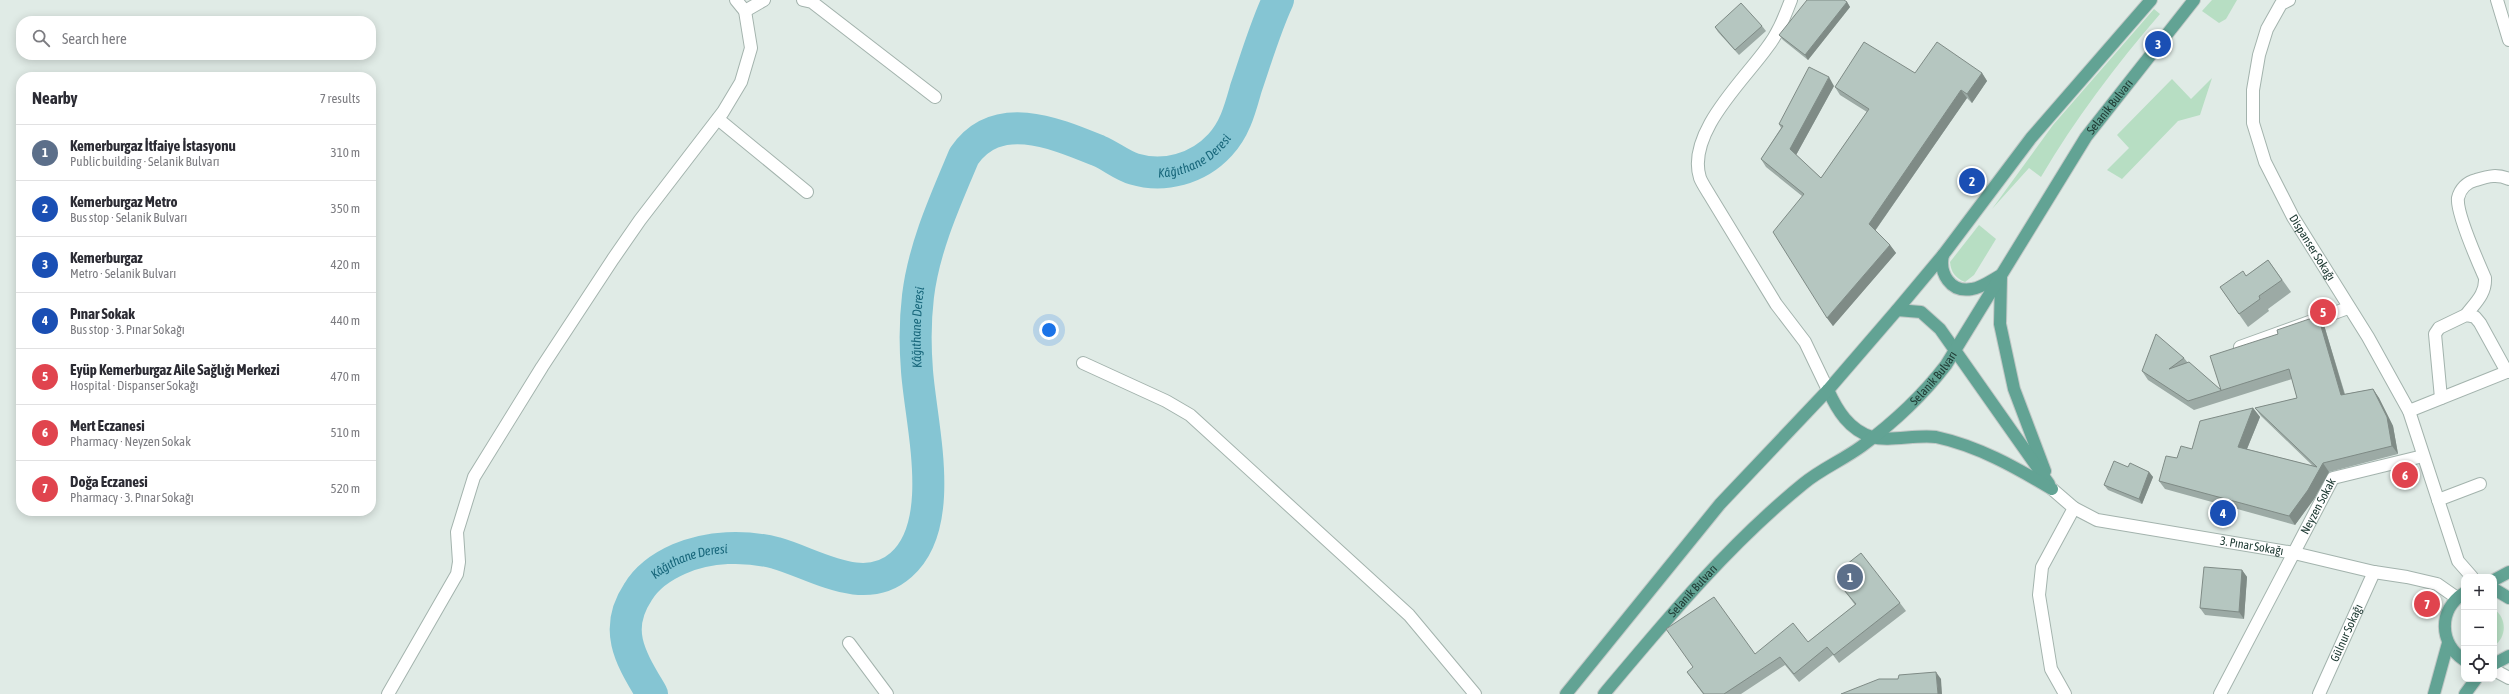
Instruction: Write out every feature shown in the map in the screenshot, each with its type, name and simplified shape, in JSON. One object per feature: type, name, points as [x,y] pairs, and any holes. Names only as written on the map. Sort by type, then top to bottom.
[{"type":"main road","points":[[1566,694],[1720,504],[1828,390],[1897,310],[1943,255],[2030,138],[2151,0]]},
{"type":"main road","name":"Selanik Bulvarı","points":[[1604,694],[1677,607],[1742,538],[1804,483],[1872,437],[1929,387],[1956,348],[2086,137],[2194,0]]},
{"type":"main road","points":[[1943,255],[1941,266],[1945,278],[1958,288],[1972,289],[2000,275],[2000,324],[2014,389],[2052,488]]},
{"type":"main road","points":[[1897,310],[1921,312],[1940,329],[1956,348],[2052,488]]},
{"type":"main road","points":[[1828,390],[1838,412],[1849,424],[1872,437],[1935,437],[1972,447],[2010,464],[2052,488]]},
{"type":"main road","points":[[2497,578],[2509,572]]},
{"type":"main road","points":[[2497,591],[2509,598]]},
{"type":"main road","points":[[2460,595],[2449,607],[2445,618],[2444,631],[2448,643],[2454,652],[2461,658]]},
{"type":"main road","points":[[2434,694],[2448,643]]},
{"type":"main road","points":[[2497,662],[2509,656]]},
{"type":"main road","points":[[2465,694],[2474,682]]},
{"type":"street","points":[[388,694],[457,574],[460,562],[457,532],[474,477],[542,367],[635,227],[718,119],[741,82],[751,48],[745,11],[736,0]]},
{"type":"street","points":[[745,11],[764,0]]},
{"type":"street","points":[[803,0],[818,6],[935,97]]},
{"type":"street","points":[[1791,0],[1782,25],[1767,48],[1713,118],[1698,161],[1700,178],[1709,194],[1776,304],[1805,342],[1828,390]]},
{"type":"street","name":"Dispanser Sokağı","points":[[2289,0],[2281,4],[2267,29],[2259,55],[2253,90],[2252,123],[2265,162],[2292,217],[2348,308],[2368,337],[2409,411],[2458,560],[2470,574]]},
{"type":"street","points":[[2497,0],[2509,40]]},
{"type":"street","points":[[718,119],[807,192]]},
{"type":"street","points":[[2440,398],[2435,334],[2439,328],[2466,315],[2480,297],[2486,286],[2485,278],[2463,220],[2458,199],[2463,187],[2473,181],[2498,174],[2509,179]]},
{"type":"street","points":[[2238,347],[2348,308]]},
{"type":"street","points":[[2409,411],[2508,372],[2480,323],[2475,317],[2466,315]]},
{"type":"street","points":[[1083,363],[1166,401],[1190,415],[1409,615],[1475,694]]},
{"type":"street","name":"Neyzen Sokak","points":[[2220,694],[2333,478],[2423,456]]},
{"type":"street","points":[[2438,500],[2480,484]]},
{"type":"street","name":"3. Pınar Sokağı","points":[[2052,488],[2074,508],[2097,520],[2294,553],[2374,572],[2437,584],[2460,595]]},
{"type":"street","points":[[2065,694],[2051,669],[2039,595],[2042,567],[2074,508]]},
{"type":"street","name":"Gülnur Sokağı","points":[[2319,694],[2374,572]]},
{"type":"street","points":[[849,643],[886,694]]},
{"type":"street","points":[[2497,672],[2509,678]]},
{"type":"green space","points":[[2212,0],[2237,0],[2226,19],[2219,23],[2202,11]]},
{"type":"green space","points":[[2154,9],[2160,14],[2082,113],[2041,177],[2029,168],[1992,209],[2053,125]]},
{"type":"green space","points":[[2212,78],[2200,115],[2178,121],[2122,179],[2107,170],[2129,148],[2117,135],[2172,79],[2191,99]]},
{"type":"green space","points":[[1979,225],[1996,239],[1974,275],[1965,282],[1954,274],[1951,269],[1950,262]]},
{"type":"green space","points":[[2497,612],[2501,617],[2504,628],[2497,643]]},
{"type":"building","points":[[1807,0],[1844,0],[1847,2],[1805,55],[1779,35]]},
{"type":"building","points":[[1741,3],[1762,26],[1735,50],[1715,27]]},
{"type":"building","points":[[1864,42],[1915,73],[1937,42],[1982,73],[1967,94],[1961,90],[1869,224],[1890,245],[1827,318],[1773,232],[1804,194],[1761,159],[1783,126],[1779,124],[1809,67],[1829,77],[1790,149],[1821,178],[1869,109],[1835,87]]},
{"type":"building","points":[[2268,260],[2282,280],[2259,296],[2260,299],[2239,314],[2220,287],[2243,271],[2246,276]]},
{"type":"building","points":[[2318,316],[2341,395],[2373,389],[2387,417],[2392,446],[2323,463],[2308,490],[2289,516],[2159,481],[2166,456],[2177,458],[2181,446],[2192,449],[2200,421],[2253,408],[2238,447],[2317,467],[2255,408],[2297,398],[2289,369],[2188,401],[2142,371],[2156,334],[2184,358],[2169,369],[2189,362],[2221,390],[2210,356],[2278,334],[2277,330]]},
{"type":"building","points":[[2114,461],[2128,467],[2130,463],[2149,472],[2139,499],[2104,485]]},
{"type":"building","points":[[1861,553],[1900,603],[1834,655],[1827,647],[1794,674],[1780,657],[1724,694],[1704,694],[1687,672],[1693,667],[1666,629],[1714,597],[1755,654],[1793,623],[1808,642],[1856,604],[1844,590],[1853,582],[1842,568]]},
{"type":"building","points":[[2204,567],[2242,570],[2239,612],[2200,608]]},
{"type":"building","points":[[1936,672],[1938,694],[1841,694],[1879,679],[1898,679],[1899,675]]},
{"type":"waterway","name":"Kâğıthane Deresi","points":[[652,694],[632,657],[628,645],[626,620],[630,606],[638,592],[656,572],[667,565],[702,551],[740,548],[764,550],[776,553],[839,576],[855,579],[871,579],[887,574],[901,565],[915,547],[924,525],[928,500],[926,445],[916,362],[918,296],[925,260],[936,224],[964,156],[977,141],[993,132],[1010,129],[1027,129],[1064,137],[1103,153],[1134,169],[1145,172],[1169,172],[1191,166],[1211,153],[1220,145],[1230,132],[1239,111],[1265,33],[1278,0]]},
{"type":"place","name":"Kemerburgaz","points":[[2158,44]]},
{"type":"place","name":"Kemerburgaz Metro","points":[[1972,181]]},
{"type":"place","name":"Eyüp Kemerburgaz Aile Sağlığı Merkezi","points":[[2323,312]]},
{"type":"place","name":"Mert Eczanesi","points":[[2405,475]]},
{"type":"place","name":"Pınar Sokak","points":[[2223,513]]},
{"type":"place","name":"Kemerburgaz İtfaiye İstasyonu","points":[[1850,577]]},
{"type":"place","name":"Doğa Eczanesi","points":[[2427,604]]}]
